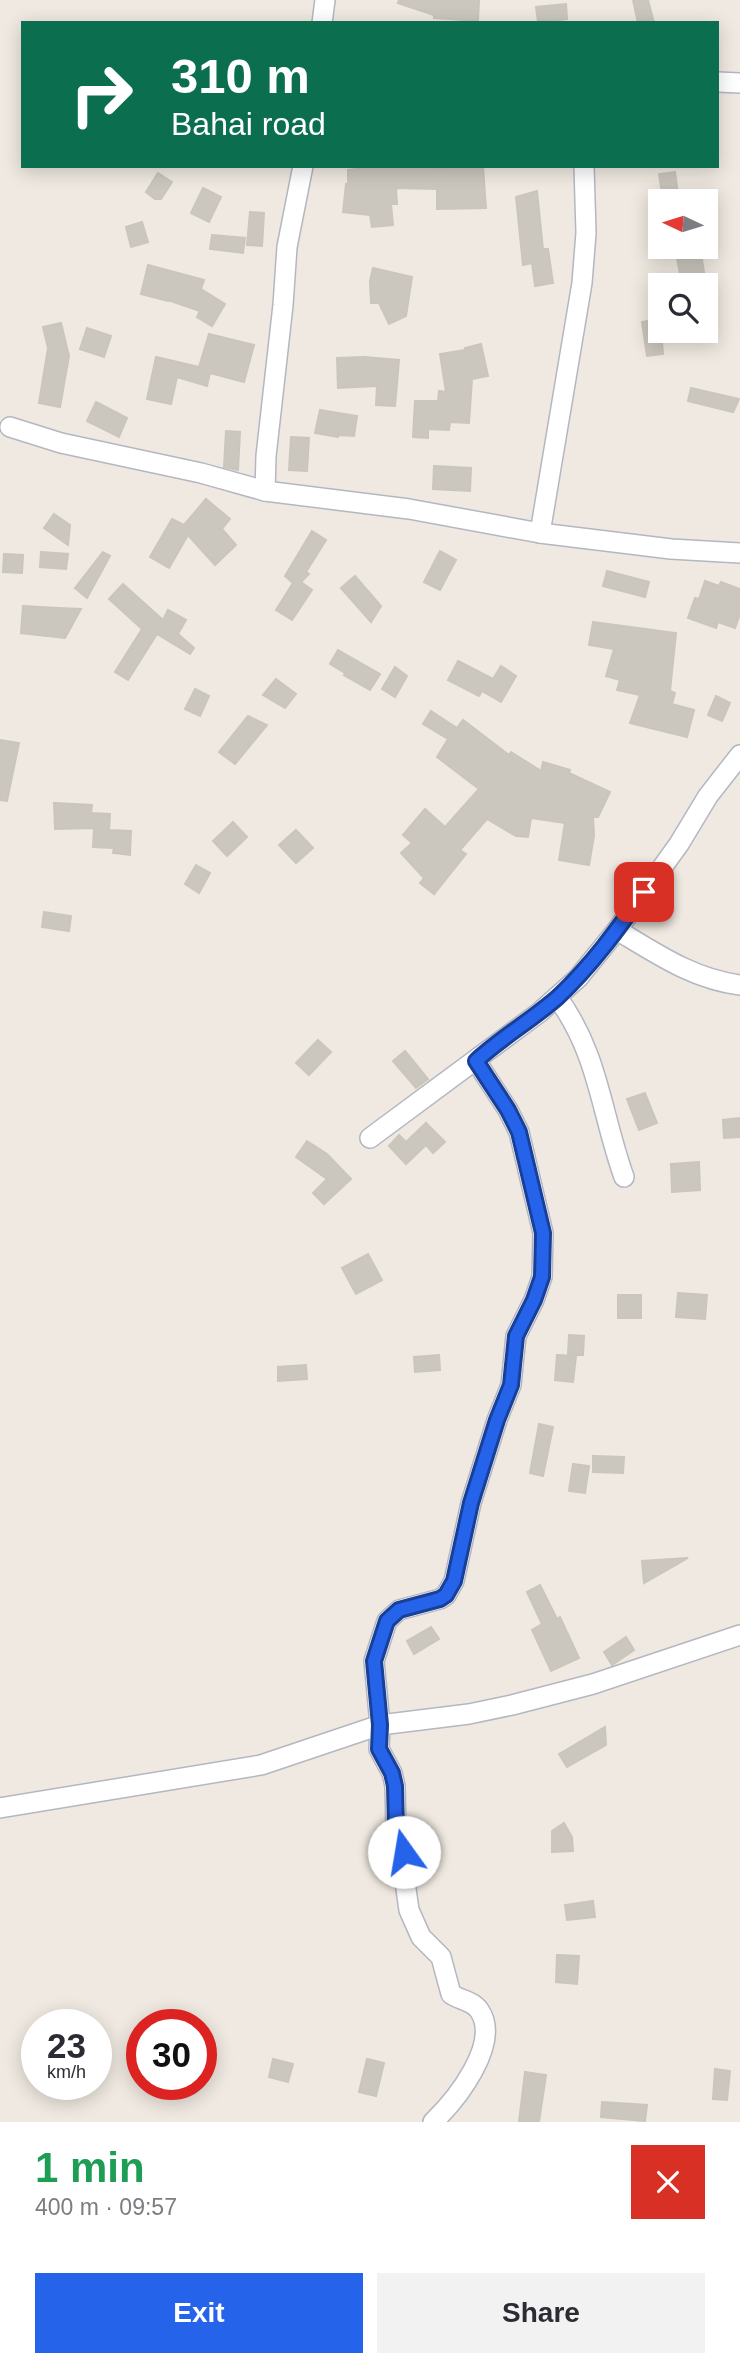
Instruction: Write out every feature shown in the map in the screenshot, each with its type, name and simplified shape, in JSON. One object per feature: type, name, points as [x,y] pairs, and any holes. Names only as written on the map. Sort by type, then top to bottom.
[{"type":"street","points":[[322,21],[325,0]]},
{"type":"street","points":[[719,82],[740,83]]},
{"type":"street","points":[[265,491],[266,456],[287,247],[303,168]]},
{"type":"street","points":[[540,533],[582,283],[586,233],[584,168]]},
{"type":"street","points":[[9,427],[61,443],[201,473],[265,491],[409,509],[540,533],[671,549],[740,553]]},
{"type":"street","points":[[370,1138],[476,1061],[578,978],[617,930],[678,844],[708,796],[740,755]]},
{"type":"street","points":[[617,930],[673,964],[704,978],[740,985]]},
{"type":"street","points":[[557,997],[574,1020],[595,1071],[613,1148],[624,1177]]},
{"type":"street","points":[[433,2122],[475,2068],[482,2049],[484,2018],[478,2008],[451,1994],[441,1957],[428,1946],[414,1925],[406,1889],[407,1859],[396,1829],[395,1786],[392,1773],[379,1749],[380,1725],[374,1661],[387,1621],[399,1610],[440,1599],[446,1595],[454,1581],[471,1503],[511,1385],[516,1336],[542,1277],[543,1233],[519,1132],[476,1061]]},
{"type":"street","points":[[0,1808],[261,1765],[380,1725],[512,1705],[593,1684],[740,1635]]},
{"type":"building","points":[[399,0],[479,0],[478,21],[434,18],[434,15],[398,3]]},
{"type":"building","points":[[633,0],[648,0],[653,21],[638,21]]},
{"type":"building","points":[[566,4],[567,19],[538,21],[536,7]]},
{"type":"building","points":[[483,168],[486,208],[437,209],[437,189],[396,188],[397,204],[391,204],[393,225],[372,227],[370,215],[343,212],[348,170]]},
{"type":"building","points":[[675,172],[677,189],[661,189],[659,174]]},
{"type":"building","points":[[158,173],[172,182],[161,199],[155,199],[146,192]]},
{"type":"building","points":[[203,188],[221,197],[209,222],[191,213]]},
{"type":"building","points":[[537,191],[543,249],[548,249],[553,283],[535,286],[532,263],[523,265],[516,197]]},
{"type":"building","points":[[250,212],[264,213],[262,246],[247,245]]},
{"type":"building","points":[[142,222],[148,242],[131,247],[126,227]]},
{"type":"building","points":[[212,235],[245,238],[243,253],[210,249]]},
{"type":"building","points":[[677,259],[702,259],[704,273],[680,273]]},
{"type":"building","points":[[148,265],[204,280],[201,289],[225,304],[212,326],[197,317],[200,311],[141,294]]},
{"type":"building","points":[[373,268],[412,277],[406,316],[389,324],[379,303],[371,303],[370,281]]},
{"type":"building","points":[[648,321],[648,343],[662,343],[663,354],[647,356],[642,322]]},
{"type":"building","points":[[61,323],[69,356],[60,407],[39,403],[48,348],[43,327]]},
{"type":"building","points":[[87,328],[111,336],[104,357],[80,349]]},
{"type":"building","points":[[209,334],[254,345],[244,382],[210,373],[207,386],[177,377],[171,404],[147,399],[156,357],[199,367]]},
{"type":"building","points":[[481,344],[488,376],[472,379],[469,423],[450,422],[449,430],[428,429],[428,438],[413,437],[415,401],[438,401],[439,391],[446,392],[440,354]]},
{"type":"building","points":[[337,358],[399,360],[395,406],[376,405],[377,386],[338,388]]},
{"type":"building","points":[[691,388],[739,399],[733,412],[688,401]]},
{"type":"building","points":[[96,402],[127,418],[119,437],[87,421]]},
{"type":"building","points":[[320,410],[357,416],[354,436],[338,437],[315,433]]},
{"type":"building","points":[[226,431],[240,432],[238,470],[224,467]]},
{"type":"building","points":[[291,437],[309,438],[307,471],[289,470]]},
{"type":"building","points":[[434,466],[471,468],[470,491],[433,489]]},
{"type":"building","points":[[206,499],[230,519],[222,529],[236,545],[215,565],[188,535],[169,568],[150,557],[172,519],[184,525]]},
{"type":"building","points":[[54,514],[70,525],[68,545],[44,528]]},
{"type":"building","points":[[312,531],[326,540],[306,572],[309,574],[301,582],[312,590],[292,620],[276,610],[293,583],[285,576]]},
{"type":"building","points":[[440,551],[456,560],[440,590],[424,582]]},
{"type":"building","points":[[41,552],[68,554],[66,569],[40,567]]},
{"type":"building","points":[[103,552],[110,556],[87,598],[75,588]]},
{"type":"building","points":[[4,554],[23,555],[22,573],[3,572]]},
{"type":"building","points":[[607,571],[649,582],[645,597],[603,586]]},
{"type":"building","points":[[355,576],[381,606],[371,622],[341,588]]},
{"type":"building","points":[[705,581],[719,586],[721,582],[740,589],[740,614],[735,628],[718,622],[716,628],[688,618]]},
{"type":"building","points":[[123,584],[163,620],[168,610],[186,620],[178,634],[194,648],[190,654],[157,634],[128,680],[115,672],[142,629],[109,599]]},
{"type":"building","points":[[23,606],[81,609],[65,638],[21,633]]},
{"type":"building","points":[[593,622],[676,633],[670,691],[675,693],[672,704],[694,710],[687,737],[630,723],[640,695],[617,690],[620,680],[606,676],[614,649],[589,645]]},
{"type":"building","points":[[338,650],[380,674],[370,690],[330,664]]},
{"type":"building","points":[[458,661],[493,679],[501,666],[516,676],[501,702],[482,691],[479,696],[448,680]]},
{"type":"building","points":[[395,667],[407,676],[395,697],[382,689]]},
{"type":"building","points":[[276,679],[296,694],[285,708],[263,695]]},
{"type":"building","points":[[195,689],[209,696],[200,716],[185,709]]},
{"type":"building","points":[[716,696],[730,703],[722,721],[708,715]]},
{"type":"building","points":[[431,711],[457,728],[463,720],[509,755],[511,752],[541,771],[543,762],[570,770],[569,773],[610,792],[598,817],[593,817],[594,836],[589,865],[559,860],[565,823],[531,818],[528,837],[516,836],[487,819],[460,850],[466,854],[434,894],[420,883],[424,878],[401,853],[412,843],[403,835],[425,809],[445,827],[479,789],[437,757],[448,739],[423,724]]},
{"type":"building","points":[[248,716],[267,725],[235,764],[219,752]]},
{"type":"building","points":[[0,740],[19,743],[7,801],[0,800]]},
{"type":"building","points":[[54,803],[92,805],[91,813],[110,814],[109,830],[131,831],[130,855],[113,853],[114,848],[93,847],[94,828],[55,829]]},
{"type":"building","points":[[233,822],[247,837],[227,856],[213,841]]},
{"type":"building","points":[[296,830],[313,848],[296,863],[279,845]]},
{"type":"building","points":[[196,865],[210,873],[199,893],[185,884]]},
{"type":"building","points":[[44,912],[71,916],[69,931],[42,927]]},
{"type":"building","points":[[318,1040],[331,1052],[309,1075],[296,1063]]},
{"type":"building","points":[[405,1051],[428,1079],[416,1088],[393,1061]]},
{"type":"building","points":[[645,1093],[657,1123],[639,1130],[627,1099]]},
{"type":"building","points":[[740,1118],[740,1137],[724,1138],[723,1120]]},
{"type":"building","points":[[426,1123],[445,1142],[433,1153],[426,1145],[406,1164],[389,1146],[399,1135],[406,1142]]},
{"type":"building","points":[[307,1141],[327,1154],[351,1179],[324,1204],[313,1193],[327,1179],[296,1157]]},
{"type":"building","points":[[699,1162],[700,1190],[672,1192],[671,1164]]},
{"type":"building","points":[[368,1254],[382,1280],[356,1294],[342,1268]]},
{"type":"building","points":[[678,1293],[707,1295],[705,1319],[676,1317]]},
{"type":"building","points":[[618,1295],[641,1295],[641,1318],[618,1318]]},
{"type":"building","points":[[569,1335],[584,1336],[583,1355],[568,1355]]},
{"type":"building","points":[[439,1355],[440,1370],[415,1372],[414,1357]]},
{"type":"building","points":[[557,1355],[576,1356],[573,1382],[555,1380]]},
{"type":"building","points":[[306,1365],[307,1379],[278,1381],[278,1367]]},
{"type":"building","points":[[539,1424],[553,1427],[543,1476],[530,1473]]},
{"type":"building","points":[[593,1456],[624,1457],[623,1473],[593,1472]]},
{"type":"building","points":[[573,1464],[589,1466],[585,1493],[569,1491]]},
{"type":"building","points":[[688,1558],[644,1583],[642,1561]]},
{"type":"building","points":[[540,1585],[557,1619],[560,1617],[579,1658],[551,1671],[532,1630],[542,1624],[527,1592]]},
{"type":"building","points":[[431,1627],[439,1639],[414,1654],[407,1641]]},
{"type":"building","points":[[626,1637],[634,1650],[612,1665],[604,1652]]},
{"type":"building","points":[[605,1727],[606,1745],[567,1767],[559,1754]]},
{"type":"building","points":[[564,1823],[572,1837],[573,1851],[552,1852],[552,1831]]},
{"type":"building","points":[[593,1901],[595,1917],[567,1920],[565,1905]]},
{"type":"building","points":[[557,1955],[579,1956],[577,1984],[556,1982]]},
{"type":"building","points":[[273,2059],[293,2064],[288,2082],[269,2077]]},
{"type":"building","points":[[367,2059],[384,2063],[376,2096],[359,2092]]},
{"type":"building","points":[[715,2069],[730,2071],[727,2100],[713,2099]]},
{"type":"building","points":[[525,2072],[546,2075],[539,2122],[519,2122]]},
{"type":"building","points":[[602,2102],[647,2105],[645,2121],[601,2117]]},
{"type":"route","points":[[404,1852],[396,1829],[392,1773],[379,1749],[380,1725],[374,1677],[378,1643],[387,1621],[399,1610],[440,1599],[446,1595],[454,1581],[471,1503],[497,1420],[509,1393],[516,1336],[542,1277],[543,1233],[519,1132],[476,1061],[494,1044],[540,1012],[578,978],[644,892]]}]
